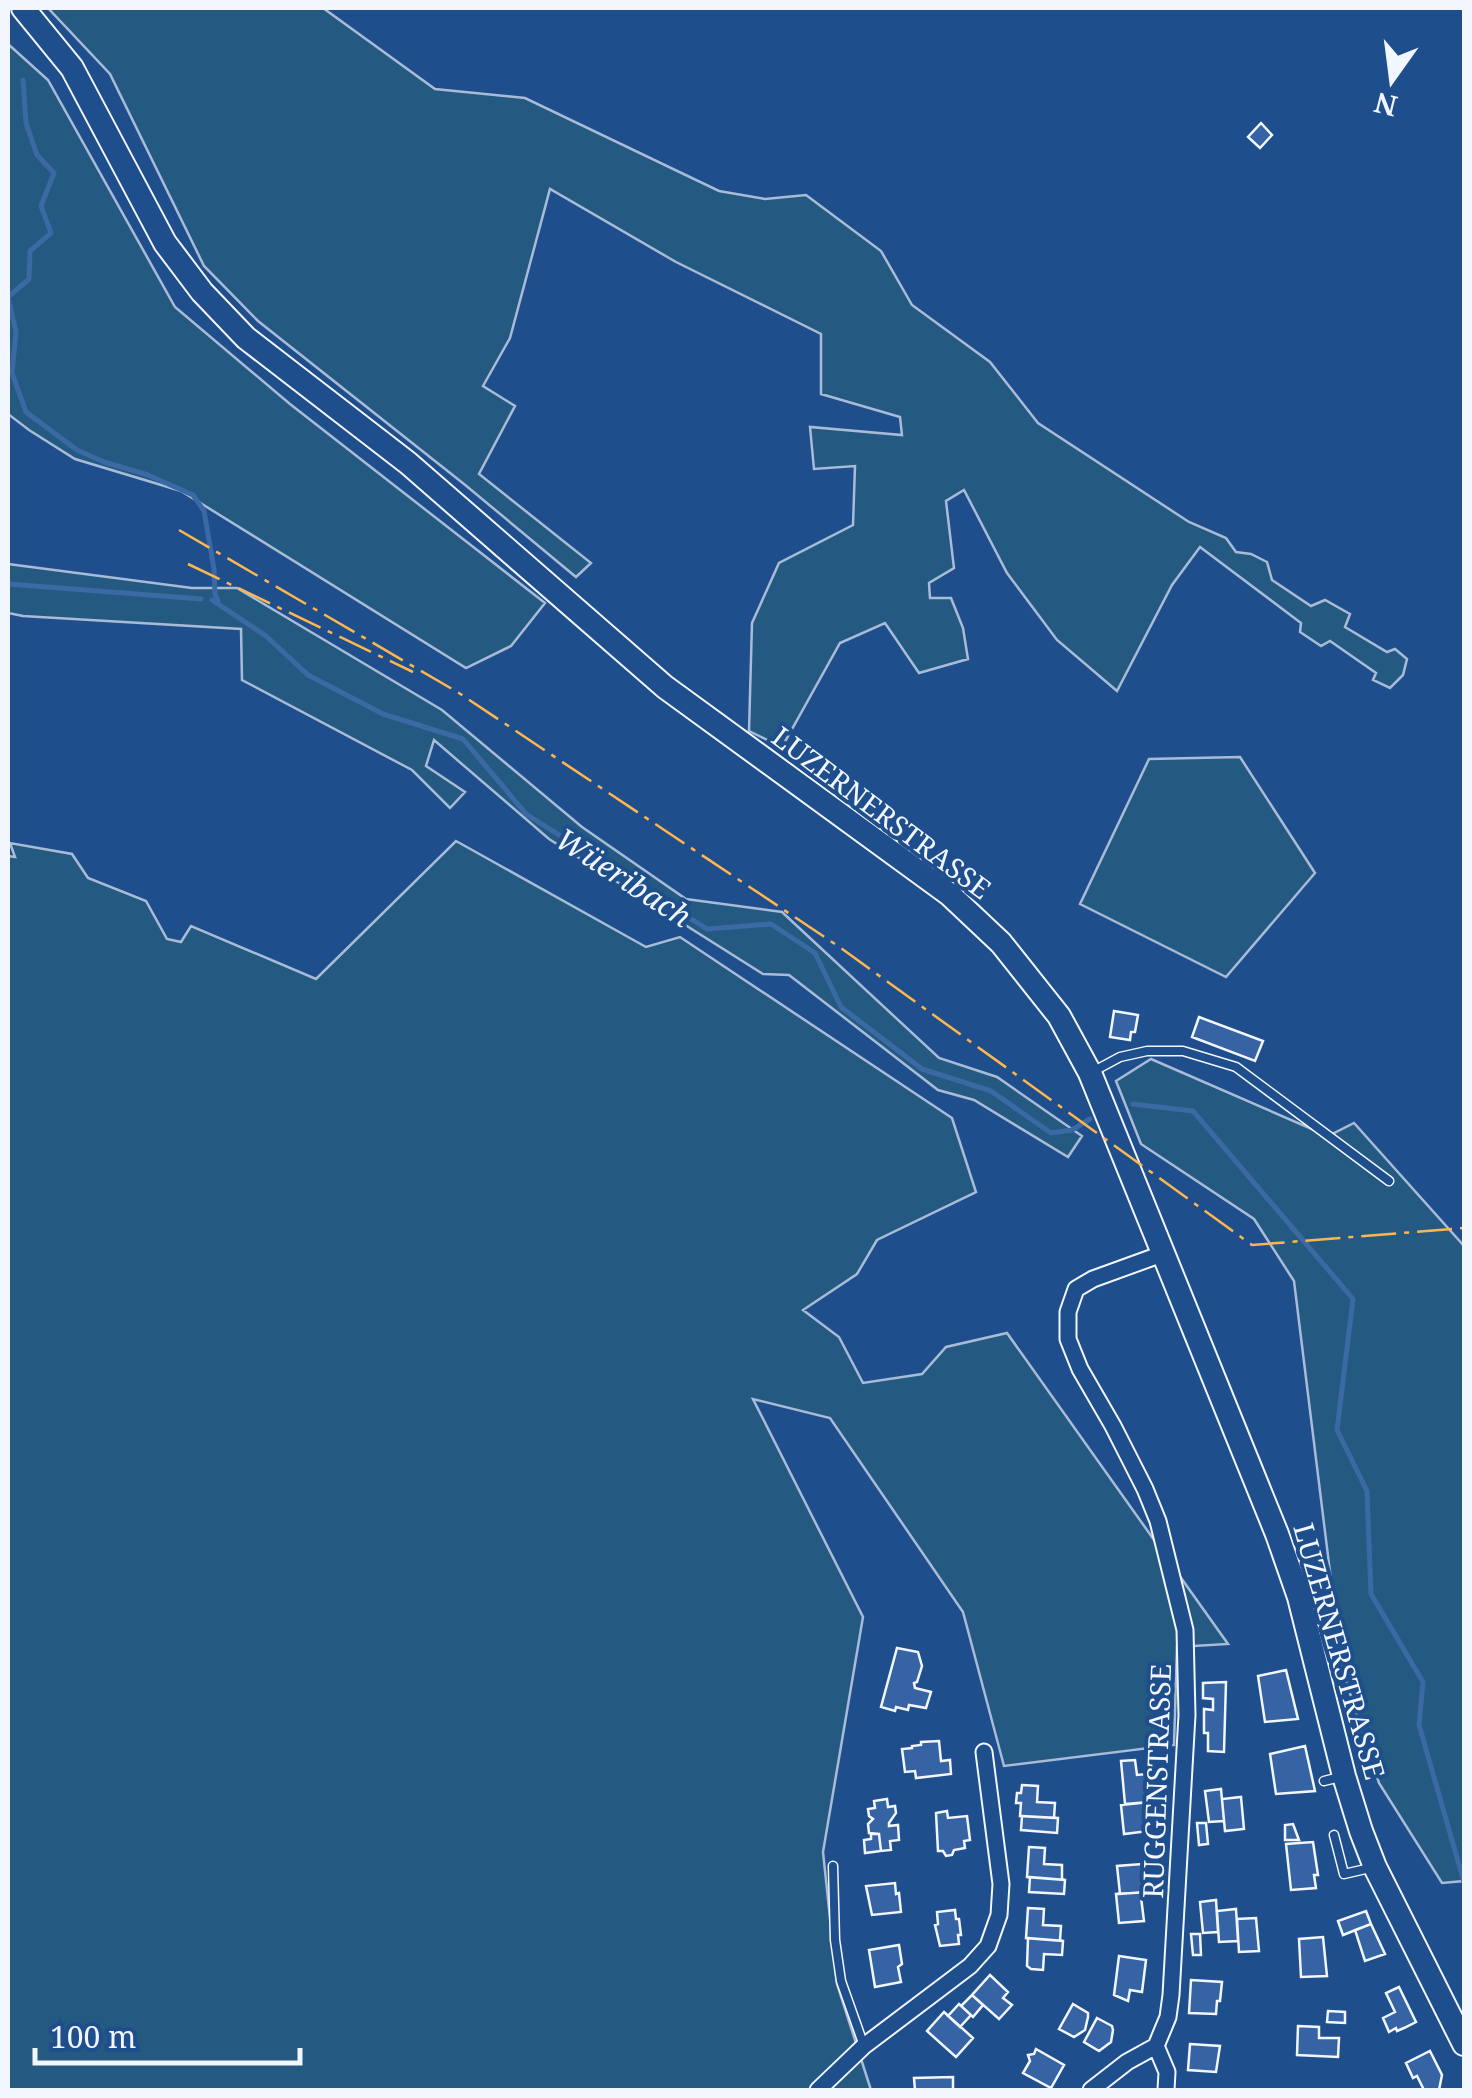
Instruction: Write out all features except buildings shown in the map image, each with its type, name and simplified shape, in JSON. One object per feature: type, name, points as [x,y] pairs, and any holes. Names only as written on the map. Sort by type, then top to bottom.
[{"type":"main road","name":"LUZERNERSTRASSE","points":[[23,8],[72,68],[165,243],[202,292],[246,338],[408,463],[665,687],[949,894],[1001,943],[1058,1016],[1090,1074],[1299,1597],[1316,1660],[1334,1779],[1464,2044]]},
{"type":"street","name":"RUGGENSTRASSE","points":[[1162,1254],[1076,1289],[1068,1312],[1068,1339],[1158,1521],[1185,1630],[1188,1716],[1171,1995],[1168,2016],[1156,2046],[1167,2072],[1166,2090]]},
{"type":"street","points":[[818,2090],[864,2046],[970,1966],[988,1946],[999,1915],[1001,1884],[984,1752]]},
{"type":"street","points":[[1091,2090],[1127,2062],[1156,2046]]},
{"type":"lane","points":[[1090,1074],[1120,1057],[1147,1050],[1183,1051],[1236,1067],[1389,1181]]},
{"type":"lane","points":[[1334,1835],[1344,1874],[1375,1867]]},
{"type":"lane","points":[[832,1866],[841,1981],[864,2046]]},
{"type":"shaded area","points":[[48,8],[323,8],[435,89],[525,98],[719,191],[765,199],[806,195],[881,251],[912,305],[990,362],[1038,423],[1189,522],[1226,538],[1236,552],[1267,562],[1272,580],[1311,606],[1325,600],[1350,614],[1345,627],[1387,652],[1395,649],[1407,659],[1403,675],[1390,688],[1373,680],[1376,673],[1330,641],[1321,646],[1300,632],[1301,623],[1200,547],[1172,585],[1117,691],[1057,640],[1007,573],[964,490],[946,501],[954,568],[929,583],[930,598],[951,598],[963,628],[968,659],[919,673],[885,623],[840,643],[782,747],[749,731],[752,623],[779,563],[853,525],[855,466],[814,469],[810,427],[902,435],[900,417],[821,394],[821,334],[676,262],[550,189],[510,338],[483,386],[515,406],[479,474],[591,563],[576,577],[258,321],[204,266],[110,74]]},
{"type":"shaded area","points":[[8,44],[48,80],[175,307],[290,404],[545,603],[511,646],[466,668],[181,491],[75,459],[8,414]]},
{"type":"shaded area","points":[[8,564],[192,588],[237,588],[442,710],[582,827],[686,899],[782,912],[939,1058],[997,1077],[1082,1136],[1068,1157],[974,1100],[938,1090],[789,975],[763,974],[549,839],[434,740],[426,766],[465,792],[450,808],[412,770],[242,680],[241,629],[8,613]]},
{"type":"shaded area","points":[[1240,757],[1315,873],[1226,977],[1080,904],[1149,759]]},
{"type":"shaded area","points":[[456,841],[646,947],[680,937],[952,1118],[976,1192],[877,1240],[857,1274],[803,1310],[839,1337],[863,1383],[922,1374],[946,1347],[1007,1333],[1228,1644],[1177,1647],[1174,1745],[1004,1766],[963,1612],[830,1418],[753,1399],[863,1617],[823,1852],[837,1984],[871,2090],[8,2090],[8,856],[15,857],[10,843],[72,854],[88,878],[146,901],[167,939],[181,942],[191,926],[316,979]]},
{"type":"shaded area","points":[[1151,1059],[1328,1136],[1354,1123],[1464,1246],[1464,1881],[1442,1883],[1379,1783],[1342,1669],[1294,1281],[1254,1219],[1141,1144],[1116,1081]]},
{"type":"waterway","points":[[23,80],[26,123],[37,155],[54,173],[41,206],[51,233],[30,251],[29,279],[8,297],[16,332],[12,373],[26,412],[77,450],[193,495],[204,511],[218,601]]},
{"type":"waterway","name":"Wüeribach","points":[[8,584],[201,599]]},
{"type":"waterway","name":"Wüeribach","points":[[212,600],[266,636],[308,675],[383,714],[463,739],[526,814],[707,929],[771,924],[815,953],[841,1007],[922,1069],[991,1091],[1051,1133],[1072,1130],[1090,1119]]},
{"type":"waterway","name":"Wüeribach","points":[[1133,1104],[1193,1111],[1353,1299],[1337,1430],[1367,1491],[1371,1594],[1423,1682],[1419,1725],[1464,1882]]},
{"type":"power","points":[[179,530],[459,693],[838,946],[1252,1245],[1464,1228]]},
{"type":"power","points":[[188,564],[413,672]]}]
